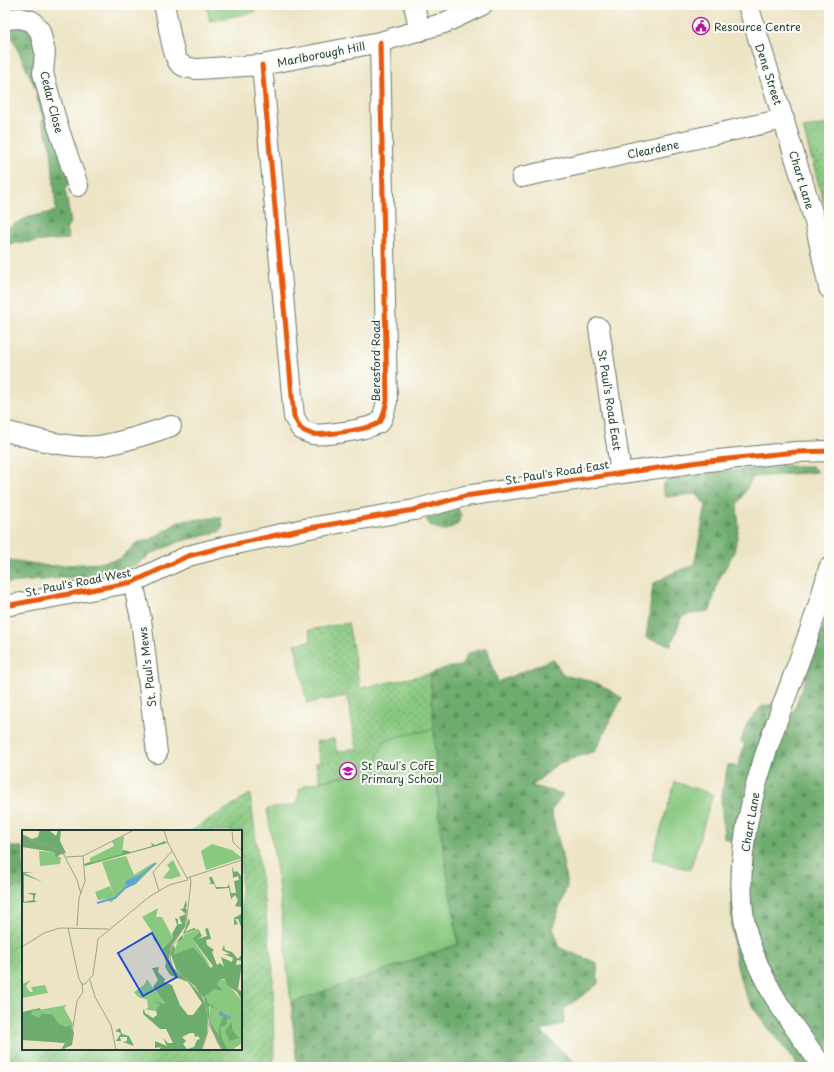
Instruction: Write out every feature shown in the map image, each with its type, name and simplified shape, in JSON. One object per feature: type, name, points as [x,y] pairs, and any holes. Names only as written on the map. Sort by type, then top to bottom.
[{"type":"street","points":[[5,19],[8,5]]},
{"type":"street","name":"Marlborough Hill","points":[[164,5],[178,63],[186,68],[197,69],[262,65],[380,42],[444,23],[482,5]]},
{"type":"street","points":[[414,5],[420,31]]},
{"type":"street","name":"Dene Street","points":[[748,5],[784,119]]},
{"type":"street","name":"Cedar Close","points":[[5,19],[20,18],[32,21],[40,31],[45,52],[43,73],[57,124],[78,186]]},
{"type":"street","name":"Beresford Road","points":[[262,65],[296,422],[300,429],[312,434],[328,434],[370,427],[379,422],[385,412],[387,401],[380,42]]},
{"type":"street","name":"Cleardene","points":[[522,177],[784,119]]},
{"type":"street","name":"Chart Lane","points":[[784,119],[815,222],[829,288]]},
{"type":"street","name":"St Paul's Road East","points":[[599,328],[621,473]]},
{"type":"street","points":[[5,431],[26,437],[65,444],[98,446],[130,439],[171,426]]},
{"type":"street","name":"St. Paul's Road East","points":[[290,532],[414,510],[465,496],[621,473],[744,458],[829,451]]},
{"type":"street","name":"St. Paul's Road West","points":[[5,606],[133,582],[188,556],[290,532]]},
{"type":"street","name":"Chart Lane","points":[[823,1067],[804,1042],[772,991],[759,966],[744,919],[742,889],[743,858],[754,794],[770,743],[822,596],[829,568]]},
{"type":"street","name":"St. Paul's Mews","points":[[133,582],[141,619],[157,753]]},
{"type":"green space","points":[[206,5],[253,5],[255,12],[210,21]]},
{"type":"green space","points":[[11,27],[27,28],[35,40],[70,181],[65,189],[71,223],[66,229],[69,239],[5,244],[5,229],[29,217],[56,211],[51,149],[42,121],[44,120],[37,99],[37,92],[9,31]]},
{"type":"green space","points":[[829,124],[829,222],[803,128]]},
{"type":"green space","points":[[782,466],[812,466],[817,472],[753,477],[737,506],[739,527],[734,552],[718,581],[710,611],[682,616],[671,645],[646,638],[653,584],[672,573],[694,565],[706,506],[697,494],[665,497],[662,487],[666,480],[716,472]]},
{"type":"green space","points":[[458,508],[461,515],[458,524],[444,531],[431,526],[426,519]]},
{"type":"green space","points":[[221,517],[223,527],[219,532],[178,542],[151,554],[137,565],[86,576],[9,583],[5,582],[5,559],[48,566],[98,563],[120,559],[136,543],[150,540],[180,521]]},
{"type":"green space","points":[[829,612],[829,1067],[799,1067],[756,1012],[743,988],[734,948],[732,925],[732,880],[735,842],[724,838],[721,797],[728,765],[738,767],[745,743],[741,741],[747,723],[761,707],[774,704],[766,726],[786,733]]},
{"type":"green space","points":[[348,623],[360,688],[430,674],[434,729],[385,740],[378,754],[378,759],[367,762],[361,773],[320,781],[316,763],[320,762],[316,742],[334,739],[337,752],[357,748],[347,696],[307,703],[295,644],[311,641],[309,630]]},
{"type":"green space","points":[[487,648],[498,682],[553,659],[564,676],[594,682],[622,698],[595,751],[557,764],[532,786],[563,794],[551,811],[561,850],[567,886],[553,927],[560,948],[597,963],[598,984],[564,1009],[564,1024],[541,1031],[579,1067],[297,1067],[291,1003],[458,944],[440,826],[430,674],[444,668],[461,666],[468,653]]},
{"type":"green space","points":[[434,729],[440,826],[458,944],[291,1003],[277,872],[267,809],[297,804],[299,790],[306,785],[361,773],[385,740]]},
{"type":"green space","points":[[675,782],[713,794],[690,870],[652,859]]},
{"type":"green space","points":[[250,794],[273,970],[274,1067],[5,1067],[5,889],[22,887],[22,1050],[242,1050],[242,830],[193,830]]},
{"type":"green space","points":[[5,847],[22,847],[22,887],[5,889]]},
{"type":"cycle path","points":[[262,65],[294,417],[301,429],[312,434],[348,431],[376,425],[380,422],[387,401],[380,42]]},
{"type":"cycle path","points":[[5,606],[133,582],[188,556],[227,546],[304,529],[414,510],[465,496],[699,462],[796,452],[829,451]]},
{"type":"place","name":"Resource Centre","points":[[701,26]]},
{"type":"place","name":"St Paul's CofE Primary School","points":[[348,771]]}]
